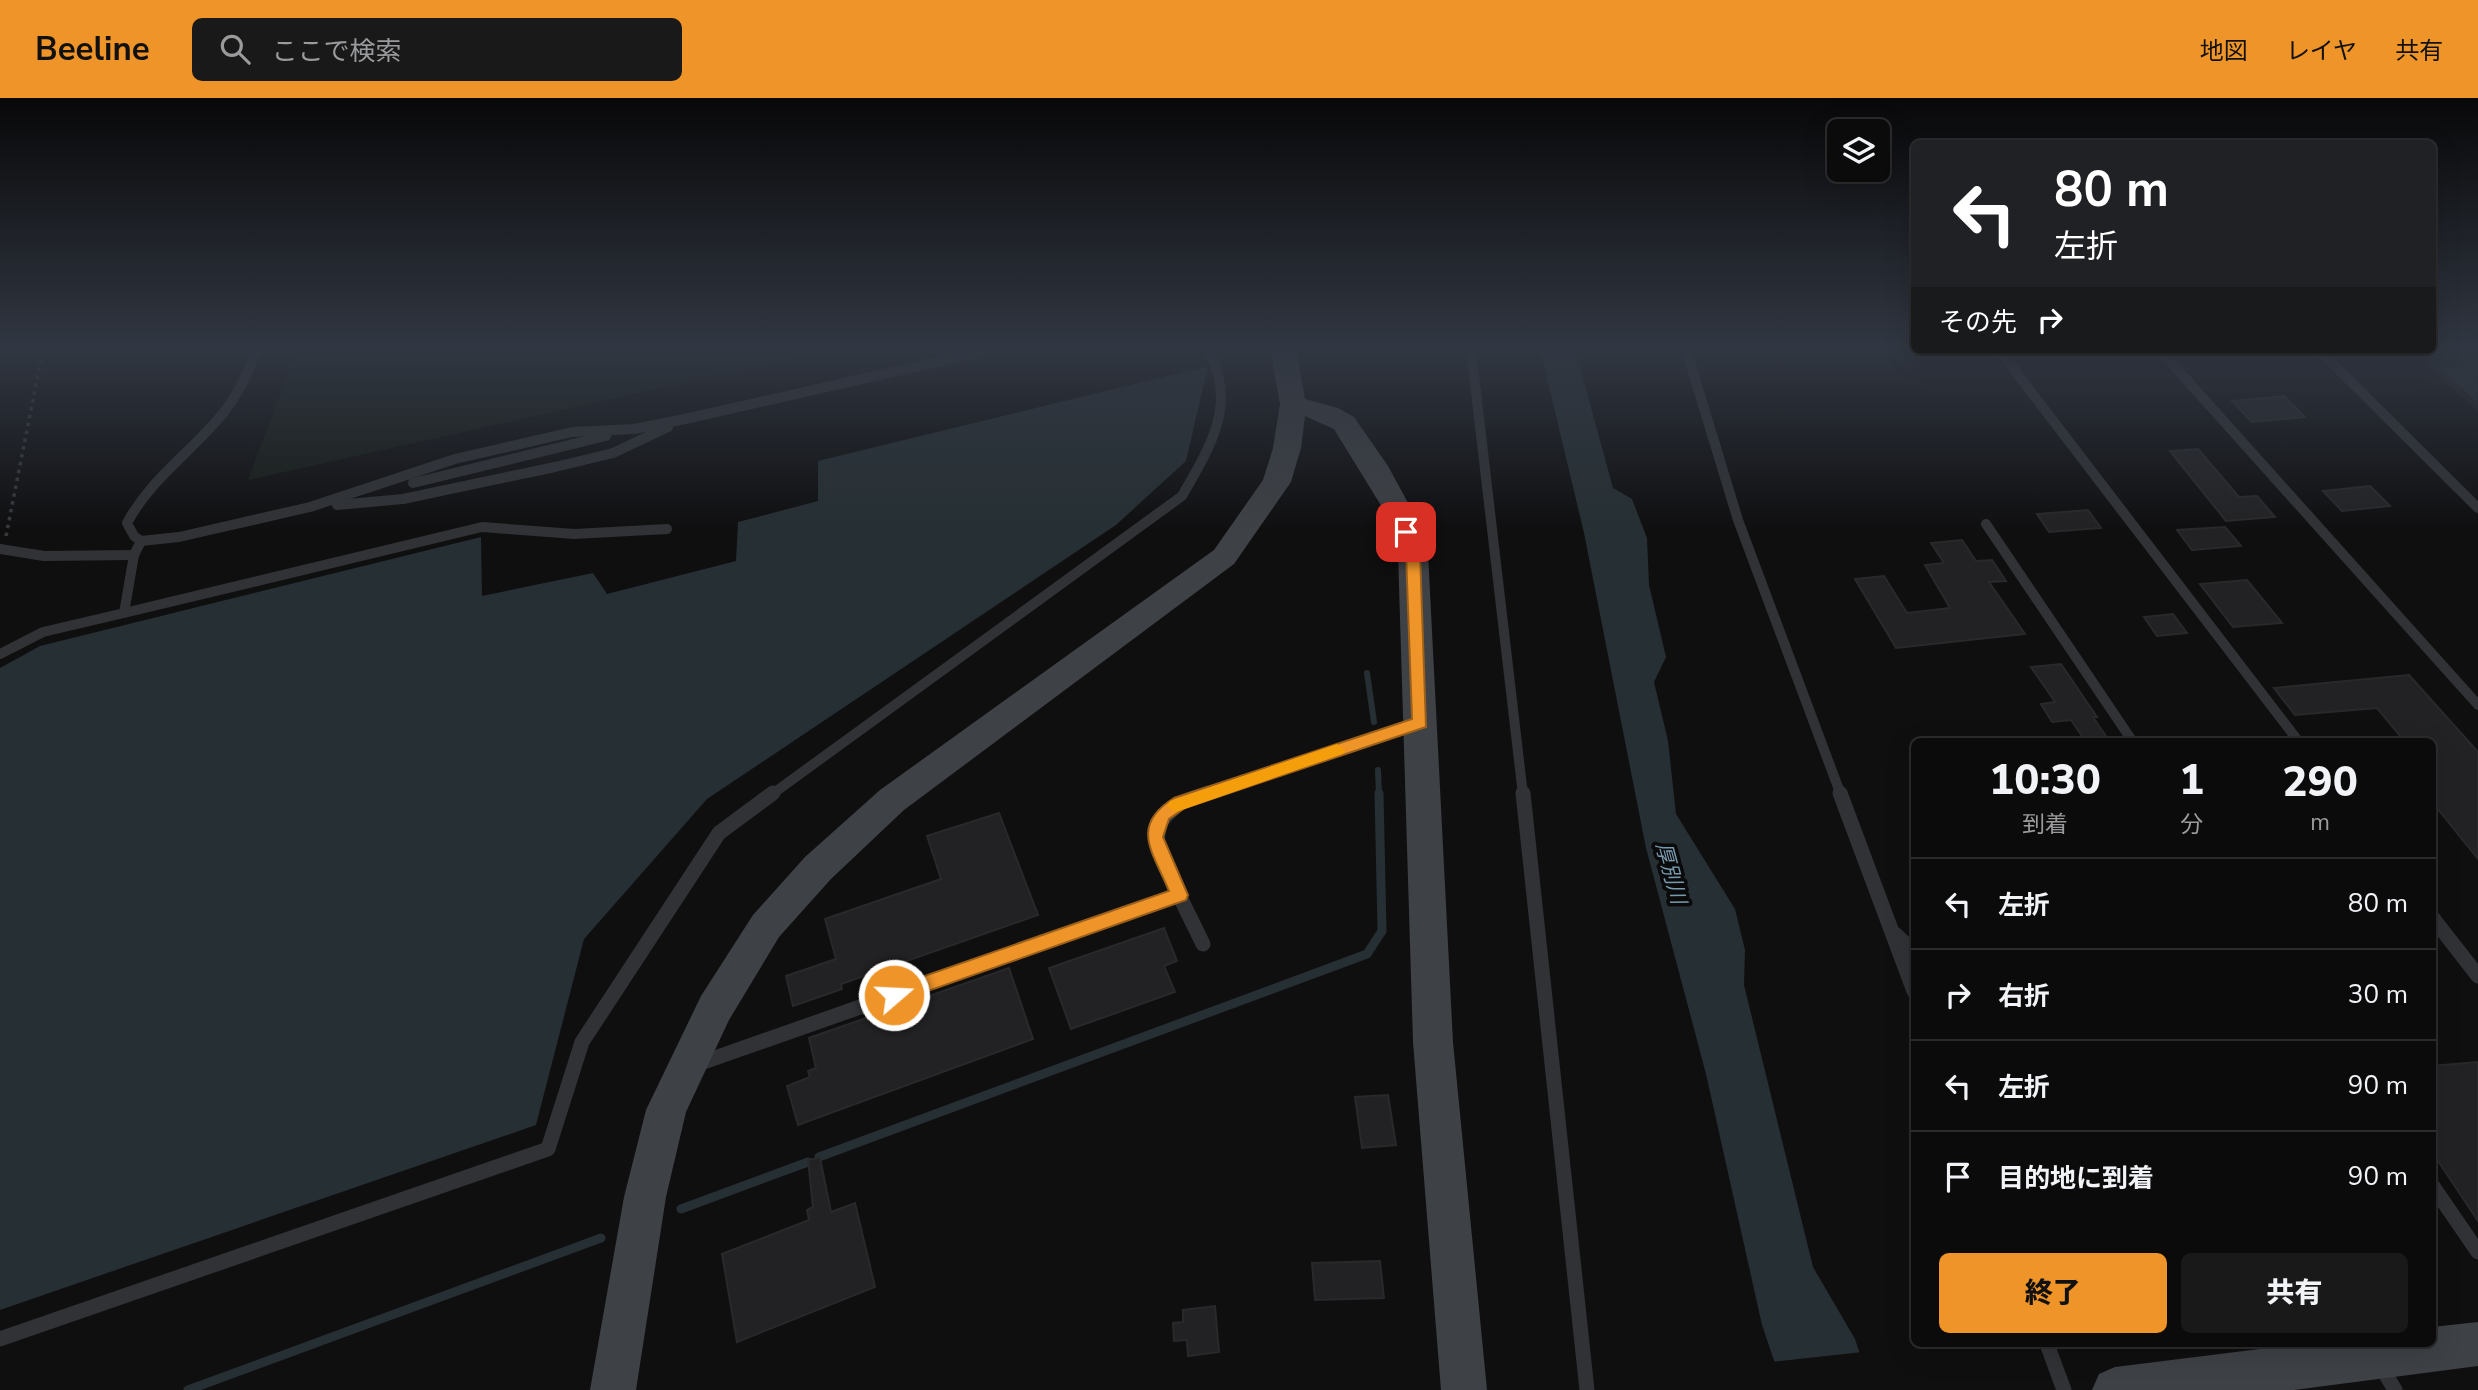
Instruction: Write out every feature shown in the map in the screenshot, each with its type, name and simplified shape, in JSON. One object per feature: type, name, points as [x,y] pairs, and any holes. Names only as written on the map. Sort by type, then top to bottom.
[{"type":"street","points":[[613,1390],[645,1198],[666,1110],[715,1008],[766,926],[818,868],[892,800],[1224,557],[1277,482],[1287,448],[1292,409]]},
{"type":"street","points":[[1312,409],[1329,414],[1344,423],[1378,472],[1399,512],[1413,553],[1433,1042],[1464,1390]]},
{"type":"street","points":[[2115,1390],[2385,1373],[2478,1344]]},
{"type":"lane","points":[[226,409],[177,458],[135,506],[127,523],[134,536],[142,541],[179,537],[727,409]]},
{"type":"lane","points":[[0,1339],[548,1149],[582,1042],[719,833],[1182,496],[1219,428],[1220,409]]},
{"type":"lane","points":[[1478,409],[1536,908],[1587,1390]]},
{"type":"lane","points":[[1704,409],[1738,520],[1911,983]]},
{"type":"lane","points":[[2044,409],[2296,738]]},
{"type":"lane","points":[[2213,409],[2478,705]]},
{"type":"lane","points":[[2379,409],[2478,508]]},
{"type":"lane","points":[[310,508],[403,499],[542,470],[613,453],[684,419]]},
{"type":"lane","points":[[1986,524],[2130,738]]},
{"type":"lane","points":[[0,654],[43,632],[482,527],[526,534],[605,535],[667,529]]},
{"type":"lane","points":[[124,613],[134,555],[142,541]]},
{"type":"lane","points":[[0,549],[44,556],[134,555]]},
{"type":"lane","points":[[1203,944],[1155,837],[1156,824],[1163,814],[1180,803],[1420,722]]},
{"type":"lane","points":[[686,1068],[1180,895]]},
{"type":"lane","points":[[2436,921],[2478,976]]},
{"type":"lane","points":[[1892,932],[1911,949]]},
{"type":"lane","points":[[2436,1191],[2478,1252]]},
{"type":"lane","points":[[2048,1347],[2064,1390]]},
{"type":"path","points":[[0,542],[8,534],[32,409]]},
{"type":"shaded area","points":[[274,409],[565,409],[248,480]]},
{"type":"water","points":[[1030,409],[1198,409],[1186,461],[1116,525],[707,799],[584,939],[536,1125],[0,1310],[0,668],[40,646],[481,537],[482,596],[593,573],[607,594],[736,561],[738,522],[818,501],[818,461]]},
{"type":"water","name":"厚別川","points":[[1554,409],[1591,409],[1613,488],[1632,499],[1647,538],[1649,585],[1666,657],[1654,682],[1668,741],[1676,814],[1735,909],[1745,950],[1744,985],[1813,1267],[1855,1339],[1872,1390],[1784,1390],[1762,1325],[1706,1074],[1646,848],[1584,533]]},
{"type":"pier","points":[[1863,1352],[1875,1390],[1781,1390],[1771,1362]]},
{"type":"building","points":[[2240,409],[2297,409],[2305,417],[2252,422]]},
{"type":"building","points":[[2198,449],[2239,497],[2257,496],[2275,517],[2226,521],[2170,451]]},
{"type":"building","points":[[2370,486],[2390,506],[2342,511],[2323,491]]},
{"type":"building","points":[[2088,510],[2101,528],[2049,532],[2037,514]]},
{"type":"building","points":[[2225,527],[2241,546],[2192,550],[2177,530]]},
{"type":"building","points":[[1962,540],[1976,561],[1992,560],[2006,581],[1989,582],[2025,634],[1896,648],[1855,579],[1884,576],[1907,613],[1950,608],[1925,565],[1944,563],[1931,543]]},
{"type":"building","points":[[2247,580],[2282,623],[2233,627],[2200,584]]},
{"type":"building","points":[[2173,614],[2187,633],[2157,636],[2144,617]]},
{"type":"building","points":[[2061,664],[2097,717],[2093,717],[2107,738],[2083,738],[2071,720],[2052,722],[2041,704],[2055,702],[2031,667]]},
{"type":"building","points":[[2409,675],[2478,752],[2478,859],[2436,807],[2436,738],[2402,738],[2377,708],[2295,715],[2274,688]]},
{"type":"building","points":[[999,813],[1038,915],[841,984],[842,989],[793,1006],[786,976],[836,959],[825,919],[941,879],[927,836]]},
{"type":"building","points":[[1164,928],[1177,961],[1164,966],[1175,992],[1071,1029],[1049,968]]},
{"type":"building","points":[[1009,968],[1033,1039],[798,1125],[787,1086],[810,1077],[808,1071],[816,1068],[809,1038]]},
{"type":"building","points":[[2478,1062],[2478,1221],[2436,1158],[2436,1066]]},
{"type":"building","points":[[1388,1095],[1396,1145],[1362,1148],[1355,1097]]},
{"type":"building","points":[[820,1158],[831,1212],[855,1203],[875,1287],[737,1342],[722,1254],[809,1220],[807,1210],[813,1207],[808,1160]]},
{"type":"building","points":[[1380,1261],[1384,1298],[1315,1300],[1312,1263]]},
{"type":"building","points":[[1215,1306],[1219,1352],[1188,1356],[1187,1340],[1174,1341],[1173,1323],[1183,1322],[1183,1310]]},
{"type":"waterway","points":[[1367,673],[1374,722]]},
{"type":"waterway","points":[[1378,770],[1379,795]]},
{"type":"waterway","points":[[819,1157],[1367,954],[1382,931],[1379,793]]},
{"type":"waterway","points":[[681,1209],[808,1162]]},
{"type":"waterway","points":[[188,1390],[601,1238]]},
{"type":"slow traffic","points":[[1176,806],[1337,750]]},
{"type":"route","points":[[894,995],[1180,895],[1155,837],[1156,824],[1163,814],[1180,803],[1420,722],[1413,553],[1406,532]]}]
